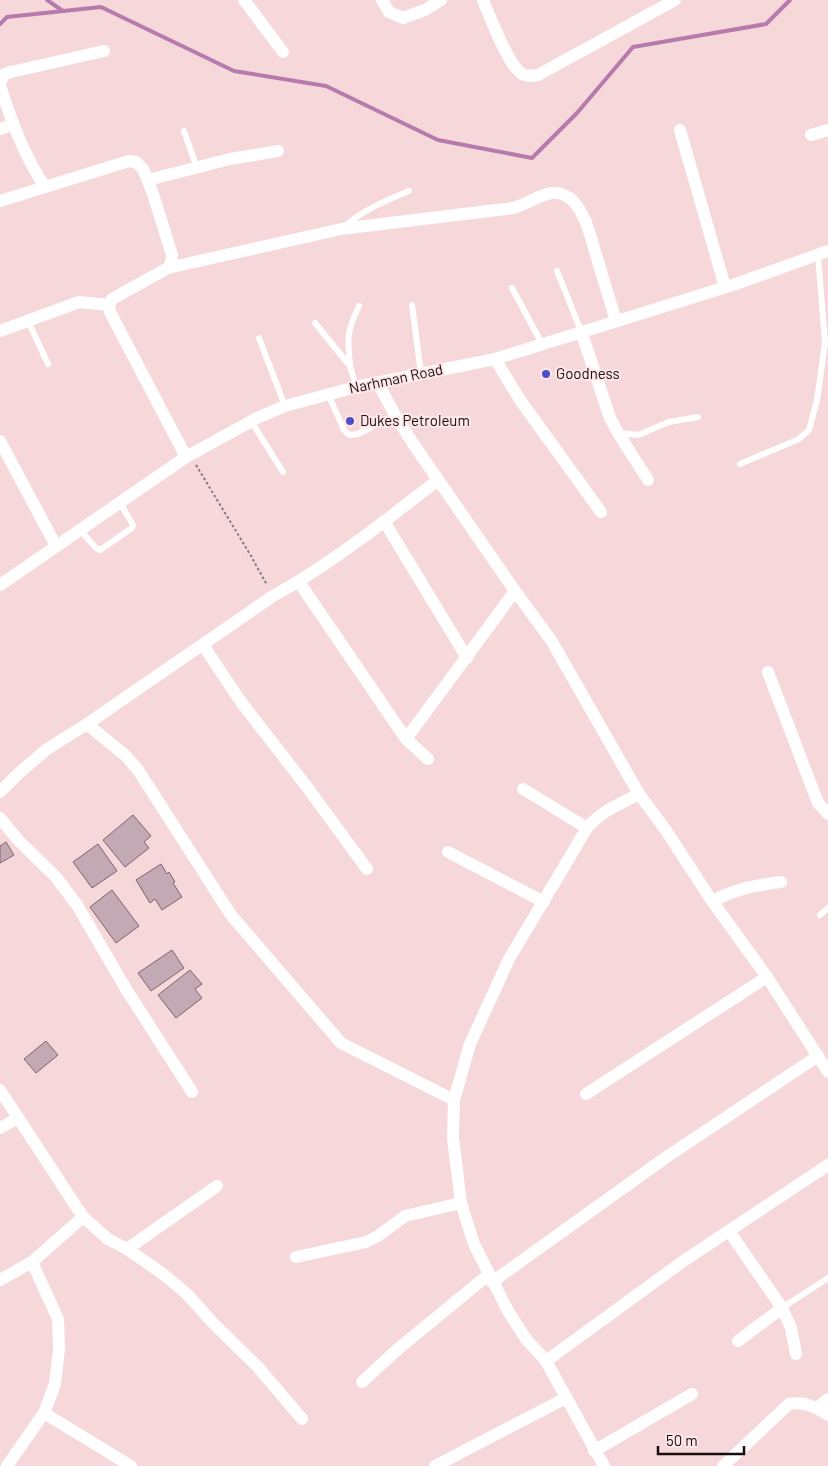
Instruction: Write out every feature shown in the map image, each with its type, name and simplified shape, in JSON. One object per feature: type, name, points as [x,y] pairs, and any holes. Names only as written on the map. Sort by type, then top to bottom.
[{"type":"street","points":[[244,0],[283,52]]},
{"type":"street","points":[[382,0],[389,12],[403,18],[425,10],[441,0]]},
{"type":"street","points":[[483,0],[493,25],[515,66],[522,74],[530,77],[538,75],[675,0]]},
{"type":"street","points":[[46,187],[6,127],[0,84],[5,74],[11,72],[104,51]]},
{"type":"street","points":[[680,130],[725,287]]},
{"type":"street","points":[[811,135],[828,130]]},
{"type":"street","points":[[148,180],[230,159],[278,151]]},
{"type":"street","points":[[0,200],[130,161],[136,162],[143,168],[148,180],[172,255],[168,268]]},
{"type":"street","points":[[188,456],[110,312],[109,305],[112,299],[168,268],[341,229],[512,208],[525,205],[553,193],[563,194],[572,200],[580,210],[587,225],[616,321]]},
{"type":"street","name":"Narhman Road","points":[[0,585],[188,456],[252,421],[285,406],[356,387],[495,359],[725,287],[823,253]]},
{"type":"street","points":[[0,331],[79,302],[109,305]]},
{"type":"street","points":[[582,331],[605,403],[618,433],[648,480]]},
{"type":"street","points":[[495,359],[520,400],[602,512]]},
{"type":"street","points":[[378,383],[395,415],[438,480],[515,591],[552,640],[639,794],[665,829],[712,901],[767,977],[828,1072]]},
{"type":"street","points":[[0,441],[56,546]]},
{"type":"street","points":[[0,792],[19,772],[47,749],[87,724],[273,596],[299,582],[438,480]]},
{"type":"street","points":[[384,521],[467,658]]},
{"type":"street","points":[[299,582],[406,739],[428,759]]},
{"type":"street","points":[[406,739],[515,591]]},
{"type":"street","points":[[203,645],[242,702],[367,869]]},
{"type":"street","points":[[768,672],[818,802],[828,814]]},
{"type":"street","points":[[87,724],[126,756],[138,770],[231,915],[341,1043],[454,1100]]},
{"type":"street","points":[[523,789],[587,828]]},
{"type":"street","points":[[604,1466],[594,1451],[546,1361],[526,1340],[508,1311],[474,1244],[460,1203],[453,1138],[454,1100],[470,1044],[509,959],[587,828],[595,818],[606,810],[639,794]]},
{"type":"street","points":[[0,818],[19,841],[55,876],[77,904],[126,989],[192,1092]]},
{"type":"street","points":[[448,852],[544,902]]},
{"type":"street","points":[[712,901],[730,892],[754,885],[781,882]]},
{"type":"street","points":[[586,1094],[767,977]]},
{"type":"street","points":[[362,1382],[398,1349],[490,1278],[818,1056]]},
{"type":"street","points":[[0,1090],[83,1217],[108,1239],[127,1249],[163,1274],[187,1294],[213,1323],[257,1366],[302,1420]]},
{"type":"street","points":[[0,1128],[18,1118]]},
{"type":"street","points":[[546,1361],[682,1262],[828,1166]]},
{"type":"street","points":[[127,1249],[217,1186]]},
{"type":"street","points":[[296,1258],[366,1242],[378,1236],[405,1216],[460,1203]]},
{"type":"street","points":[[0,1280],[32,1262],[83,1217]]},
{"type":"street","points":[[729,1231],[782,1308],[791,1328],[796,1354]]},
{"type":"street","points":[[7,1466],[44,1413],[55,1384],[59,1349],[58,1319],[32,1262]]},
{"type":"street","points":[[738,1341],[782,1308]]},
{"type":"street","points":[[594,1451],[692,1394]]},
{"type":"street","points":[[435,1466],[566,1398]]},
{"type":"street","points":[[817,1408],[828,1399]]},
{"type":"street","points":[[723,1466],[789,1404],[798,1402],[817,1408],[828,1415]]},
{"type":"street","points":[[44,1413],[131,1466]]},
{"type":"lane","points":[[184,131],[197,168]]},
{"type":"lane","points":[[341,229],[374,206],[409,191]]},
{"type":"lane","points":[[740,464],[799,439],[809,430],[825,343],[823,253]]},
{"type":"lane","points":[[557,272],[582,331]]},
{"type":"lane","points":[[512,288],[542,344]]},
{"type":"lane","points":[[356,387],[350,366],[347,340],[349,326],[359,306]]},
{"type":"lane","points":[[412,306],[422,374]]},
{"type":"lane","points":[[28,320],[48,364]]},
{"type":"lane","points":[[315,323],[350,366]]},
{"type":"lane","points":[[259,338],[285,406]]},
{"type":"lane","points":[[328,394],[344,430],[349,435],[358,434],[395,415]]},
{"type":"lane","points":[[618,433],[638,435],[669,422],[698,417]]},
{"type":"lane","points":[[252,421],[283,472]]},
{"type":"lane","points":[[80,530],[96,548],[100,550],[103,548],[132,528],[133,525],[120,503]]},
{"type":"lane","points":[[820,914],[828,908]]},
{"type":"lane","points":[[782,1308],[828,1278]]},
{"type":"path","points":[[188,456],[251,556],[273,596]]},
{"type":"building","points":[[133,815],[151,836],[144,842],[149,848],[125,867],[103,840]]},
{"type":"building","points":[[6,842],[14,855],[0,863],[0,846]]},
{"type":"building","points":[[98,844],[117,871],[92,888],[73,862]]},
{"type":"building","points":[[161,864],[167,874],[169,872],[175,882],[173,883],[182,897],[162,910],[155,899],[150,903],[136,880]]},
{"type":"building","points":[[112,890],[139,926],[116,943],[90,907]]},
{"type":"building","points":[[172,950],[184,968],[151,991],[138,973]]},
{"type":"building","points":[[190,970],[202,984],[195,989],[202,998],[176,1018],[158,995]]},
{"type":"building","points":[[46,1041],[58,1055],[36,1073],[24,1059]]},
{"type":"waterway","points":[[47,0],[63,11]]},
{"type":"waterway","points":[[0,24],[7,17],[101,7],[234,71],[326,86],[438,140],[532,158],[577,113],[633,47],[766,24],[790,0]]},
{"type":"place","name":"Goodness","points":[[546,374]]},
{"type":"place","name":"Dukes Petroleum","points":[[350,421]]}]
